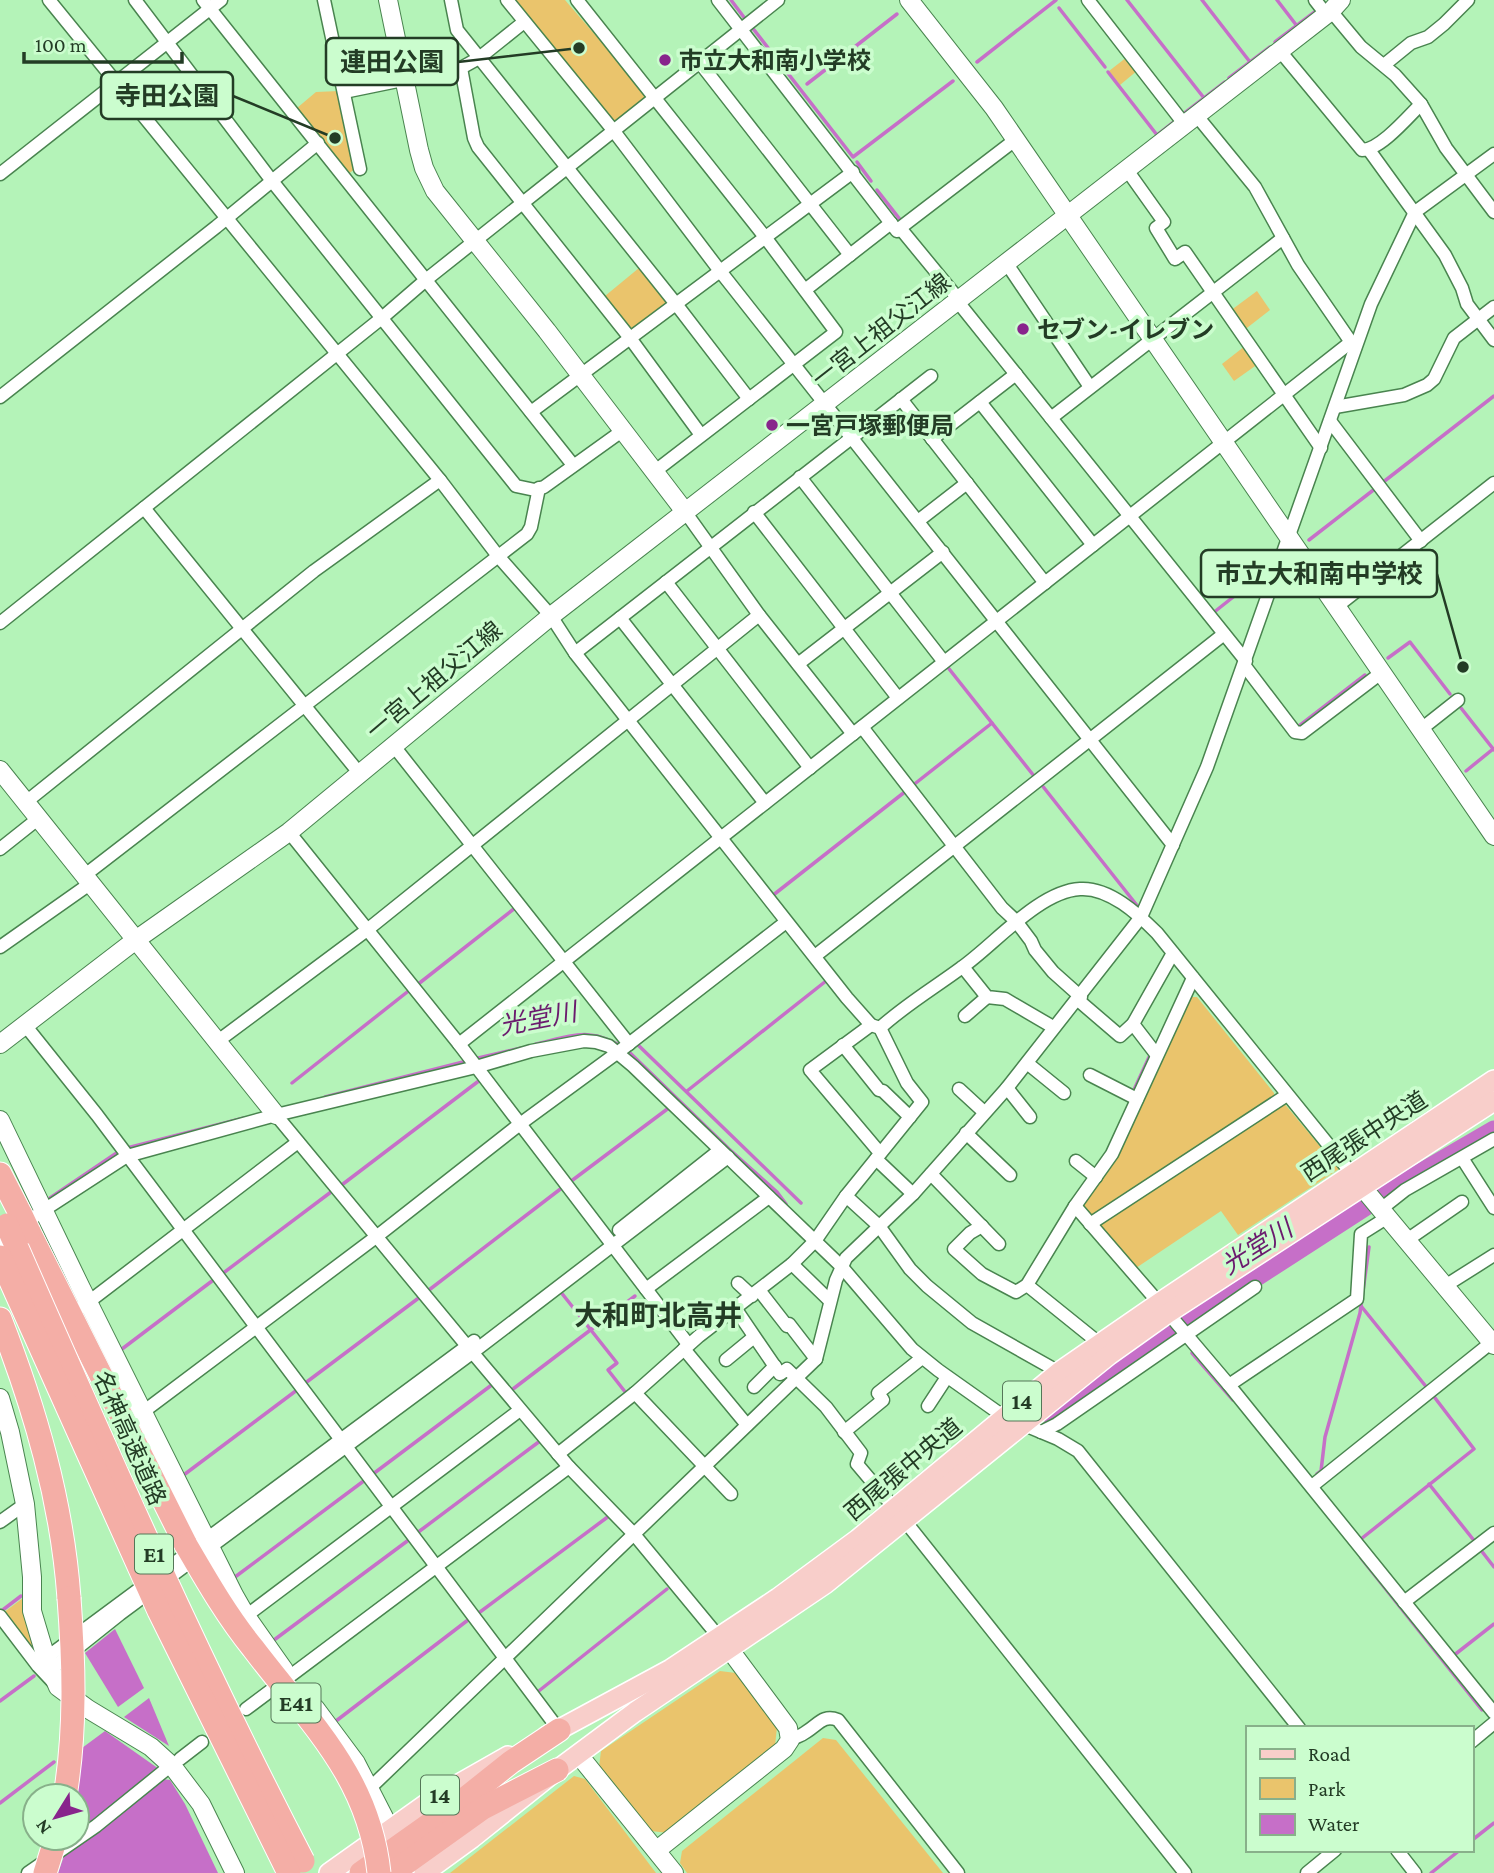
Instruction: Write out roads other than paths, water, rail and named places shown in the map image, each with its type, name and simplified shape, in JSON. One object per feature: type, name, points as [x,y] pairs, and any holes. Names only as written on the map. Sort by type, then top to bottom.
[{"type":"highway","name":"E41","points":[[0,1174],[17,1219],[201,1544],[236,1626],[343,1765],[362,1801],[379,1873]]},
{"type":"highway","name":"名神高速道路","points":[[17,1219],[89,1413],[227,1710],[309,1873]]},
{"type":"highway","name":"名神高速道路","points":[[0,1257],[159,1611],[289,1873]]},
{"type":"highway","points":[[0,1319],[41,1436],[57,1511],[69,1598],[73,1702],[67,1782]]},
{"type":"highway","points":[[361,1873],[457,1805],[511,1762],[559,1730]]},
{"type":"highway","points":[[392,1873],[483,1808],[557,1770]]},
{"type":"highway","points":[[37,1871],[48,1852]]},
{"type":"main road","name":"西尾張中央道","points":[[1372,1199],[1494,1080]]},
{"type":"main road","name":"西尾張中央道","points":[[1012,1421],[1079,1377],[1372,1199],[1494,1101]]},
{"type":"main road","name":"西尾張中央道","points":[[424,1873],[725,1644],[825,1584],[900,1515],[1012,1421],[1059,1372],[1099,1343],[1174,1320]]},
{"type":"main road","name":"西尾張中央道","points":[[329,1873],[467,1778],[671,1669],[725,1644]]},
{"type":"street","points":[[49,0],[440,480],[498,556],[551,616],[575,653],[786,922],[875,1026],[907,1083],[922,1102],[846,1196],[816,1241],[792,1264],[686,1347],[635,1393],[558,1454]]},
{"type":"street","points":[[135,0],[272,181],[516,486],[524,489],[539,488],[622,431]]},
{"type":"street","points":[[0,174],[168,41],[206,4],[221,0]]},
{"type":"street","points":[[324,0],[360,169]]},
{"type":"street","points":[[388,0],[424,168],[435,191],[686,513],[797,664],[858,731],[954,845],[1002,908],[1016,921],[1053,972],[1120,1036],[1133,1024],[1173,953]]},
{"type":"street","points":[[451,0],[457,30],[749,399]]},
{"type":"street","points":[[507,0],[1173,845]]},
{"type":"street","points":[[577,0],[765,237],[836,332],[654,472]]},
{"type":"street","points":[[718,0],[746,25],[853,172],[1224,634],[1296,732],[1302,733],[1381,673]]},
{"type":"street","points":[[0,624],[612,130],[778,0]]},
{"type":"street","points":[[909,0],[994,108],[1287,538],[1492,830]]},
{"type":"street","points":[[1088,0],[1191,120],[1255,187],[1298,265],[1353,345]]},
{"type":"street","points":[[1384,65],[1411,43],[1428,37],[1444,24],[1462,2]]},
{"type":"street","points":[[206,4],[573,464]]},
{"type":"street","points":[[1328,6],[1361,47],[1384,65],[1421,104],[1446,148],[1494,212]]},
{"type":"street","name":"一宮上祖父江線","points":[[0,1044],[137,939],[289,832],[551,616],[1280,51],[1328,6]]},
{"type":"street","points":[[344,92],[461,68],[479,58],[524,22]]},
{"type":"street","points":[[1280,51],[1362,150],[1370,150],[1421,104]]},
{"type":"street","points":[[699,63],[850,255]]},
{"type":"street","points":[[461,68],[478,147],[630,338],[701,435]]},
{"type":"street","points":[[805,290],[850,255],[1015,141]]},
{"type":"street","points":[[0,397],[318,143]]},
{"type":"street","points":[[1370,150],[1445,255],[1467,304],[1494,340]]},
{"type":"street","points":[[369,1789],[816,1359],[830,1301],[846,1258],[913,1194],[1007,1088],[1141,917],[1207,767],[1321,448],[1353,345],[1371,304],[1415,212],[1494,153]]},
{"type":"street","points":[[1127,170],[1164,222],[1156,228],[1175,259],[1185,252],[1321,448]]},
{"type":"street","points":[[531,411],[853,172]]},
{"type":"street","points":[[1051,418],[1283,237]]},
{"type":"street","points":[[1007,264],[1090,387]]},
{"type":"street","points":[[1335,407],[1404,395],[1427,385],[1434,379],[1454,338],[1494,307]]},
{"type":"street","points":[[459,1044],[1283,395],[1353,345]]},
{"type":"street","points":[[932,439],[1016,374]]},
{"type":"street","points":[[575,653],[931,376]]},
{"type":"street","points":[[901,399],[1045,583]]},
{"type":"street","points":[[980,402],[1093,545]]},
{"type":"street","points":[[1330,421],[1421,541]]},
{"type":"street","points":[[800,477],[944,663]]},
{"type":"street","points":[[26,802],[314,571],[440,480]]},
{"type":"street","points":[[918,521],[967,483]]},
{"type":"street","points":[[1336,607],[1494,483]]},
{"type":"street","points":[[0,947],[305,705],[527,534],[531,527],[539,488]]},
{"type":"street","points":[[144,508],[360,774]]},
{"type":"street","points":[[754,512],[898,698]]},
{"type":"street","points":[[797,664],[943,552]]},
{"type":"street","points":[[666,582],[810,768]]},
{"type":"street","points":[[218,1041],[367,930],[759,615]]},
{"type":"street","points":[[620,618],[765,803]]},
{"type":"street","points":[[814,956],[1224,634]]},
{"type":"street","points":[[1420,730],[1458,700]]},
{"type":"street","points":[[393,745],[564,962],[624,1048],[724,1154],[841,1266],[922,1358],[1012,1421],[1058,1439],[1078,1451],[1297,1726]]},
{"type":"street","points":[[0,770],[276,1115],[469,1350],[569,1467],[633,1533],[725,1644],[788,1728],[790,1740]]},
{"type":"street","points":[[0,849],[39,818]]},
{"type":"street","points":[[289,832],[474,1063],[747,1425]]},
{"type":"street","points":[[913,1194],[878,1156],[810,1070],[963,967],[1016,921],[1049,900],[1081,888],[1108,896],[1141,917],[1493,1344],[1311,1486]]},
{"type":"street","points":[[143,1412],[786,922]]},
{"type":"street","points":[[963,967],[987,996],[1005,999],[1053,1027]]},
{"type":"street","points":[[982,1226],[970,1233],[954,1249],[982,1274],[1016,1292],[1027,1285],[1075,1206],[1112,1154],[1193,978]]},
{"type":"street","points":[[965,1016],[987,996]]},
{"type":"street","points":[[1133,1024],[1156,1054]]},
{"type":"street","points":[[25,1025],[127,1156],[559,1730]]},
{"type":"street","points":[[0,1242],[127,1156],[474,1063],[584,1041],[624,1048]]},
{"type":"street","points":[[844,1045],[880,1090],[910,1117]]},
{"type":"street","points":[[1027,1063],[1064,1093]]},
{"type":"street","points":[[1090,1075],[1137,1099]]},
{"type":"street","points":[[1007,1088],[1030,1117]]},
{"type":"street","points":[[959,1089],[984,1112]]},
{"type":"street","points":[[1090,1224],[1287,1095]]},
{"type":"street","points":[[0,1120],[44,1210],[85,1305],[143,1412],[201,1544],[246,1616],[356,1763],[390,1829]]},
{"type":"street","points":[[966,1133],[1010,1175]]},
{"type":"street","points":[[1372,1199],[1405,1191],[1494,1139]]},
{"type":"street","points":[[85,1305],[298,1142]]},
{"type":"street","points":[[48,1664],[201,1544],[469,1350],[724,1154]]},
{"type":"street","points":[[1462,1158],[1494,1208]]},
{"type":"street","points":[[1076,1161],[1096,1177]]},
{"type":"street","points":[[931,1174],[999,1244]]},
{"type":"street","points":[[846,1196],[879,1226],[910,1269],[972,1323],[1059,1372]]},
{"type":"street","points":[[646,1289],[769,1197]]},
{"type":"street","points":[[1229,1385],[1357,1299],[1361,1234],[1372,1199]]},
{"type":"street","points":[[1407,1240],[1462,1202]]},
{"type":"street","points":[[1075,1206],[1229,1385],[1494,1713]]},
{"type":"street","points":[[1445,1286],[1494,1255]]},
{"type":"street","points":[[792,1264],[830,1301]]},
{"type":"street","points":[[738,1283],[755,1293],[787,1326],[789,1324],[816,1359]]},
{"type":"street","points":[[1027,1285],[1099,1343]]},
{"type":"street","points":[[1041,1432],[1174,1320],[1255,1287]]},
{"type":"street","points":[[735,1308],[780,1374],[787,1369],[826,1407],[861,1453],[857,1464],[1185,1873]]},
{"type":"street","points":[[726,1360],[754,1337]]},
{"type":"street","points":[[844,1432],[883,1400],[878,1393],[922,1358]]},
{"type":"street","points":[[775,1366],[758,1384],[778,1395]]},
{"type":"street","points":[[928,1406],[947,1377]]},
{"type":"street","points":[[635,1393],[731,1494]]},
{"type":"street","points":[[0,1398],[25,1504],[32,1577],[32,1611],[65,1712],[60,1782]]},
{"type":"street","points":[[246,1616],[520,1410]]},
{"type":"street","points":[[246,1709],[569,1467]]},
{"type":"street","points":[[0,1522],[25,1504]]},
{"type":"street","points":[[1405,1602],[1494,1533]]},
{"type":"street","points":[[0,1616],[38,1666],[58,1687],[88,1709],[151,1747],[173,1767],[201,1804],[235,1873]]},
{"type":"street","points":[[657,1850],[784,1749],[790,1740],[804,1734],[824,1718],[831,1717],[838,1720],[958,1873]]},
{"type":"street","points":[[1473,1740],[1494,1723]]},
{"type":"street","points":[[180,1759],[202,1742]]},
{"type":"street","points":[[578,1754],[674,1873]]},
{"type":"street","points":[[37,1871],[164,1772]]},
{"type":"street","points":[[37,1871],[43,1852]]},
{"type":"street","points":[[1307,1873],[1333,1852]]},
{"type":"street","points":[[1399,1852],[1415,1873]]},
{"type":"water","points":[[115,1629],[144,1688],[118,1707],[85,1653]]},
{"type":"water","points":[[149,1698],[169,1746],[124,1717]]},
{"type":"water","points":[[105,1731],[159,1769],[91,1821],[91,1782],[77,1782],[82,1748]]},
{"type":"water","points":[[162,1779],[170,1780],[185,1804],[218,1873],[58,1873],[64,1856],[69,1852],[91,1852],[91,1835]]},
{"type":"waterway","points":[[731,0],[746,20]]},
{"type":"waterway","points":[[977,62],[1056,0]]},
{"type":"waterway","points":[[1127,0],[1204,98]]},
{"type":"waterway","points":[[1202,0],[1250,62]]},
{"type":"waterway","points":[[1277,0],[1297,26]]},
{"type":"waterway","points":[[1059,8],[1105,67]]},
{"type":"waterway","points":[[1275,42],[1316,11]]},
{"type":"waterway","points":[[807,84],[897,14]]},
{"type":"waterway","points":[[751,26],[853,157],[953,81]]},
{"type":"waterway","points":[[1229,78],[1270,47]]},
{"type":"waterway","points":[[1108,72],[1157,135],[1176,120]]},
{"type":"waterway","points":[[1182,115],[1225,82]]},
{"type":"waterway","points":[[857,162],[871,181]]},
{"type":"waterway","points":[[877,190],[902,222]]},
{"type":"waterway","points":[[1382,483],[1494,396]]},
{"type":"waterway","points":[[1309,540],[1376,488]]},
{"type":"waterway","points":[[1249,585],[1273,567]]},
{"type":"waterway","points":[[1213,613],[1242,590]]},
{"type":"waterway","points":[[1388,658],[1410,642],[1450,694]]},
{"type":"waterway","points":[[946,665],[1034,776]]},
{"type":"waterway","points":[[1299,726],[1365,675]]},
{"type":"waterway","points":[[1461,708],[1494,750]]},
{"type":"waterway","points":[[912,786],[992,723]]},
{"type":"waterway","points":[[1466,771],[1493,749]]},
{"type":"waterway","points":[[1041,784],[1139,908]]},
{"type":"waterway","points":[[771,894],[772,896],[906,791]]},
{"type":"waterway","points":[[417,985],[515,908]]},
{"type":"waterway","points":[[687,1091],[826,981]]},
{"type":"waterway","points":[[292,1083],[411,989]]},
{"type":"waterway","name":"光堂川","points":[[536,1044],[583,1035],[593,1035],[615,1042],[627,1050],[777,1192],[786,1204]]},
{"type":"waterway","points":[[636,1043],[801,1203]]},
{"type":"waterway","name":"光堂川","points":[[474,1059],[521,1048]]},
{"type":"waterway","points":[[1133,1092],[1151,1053]]},
{"type":"waterway","name":"光堂川","points":[[325,1097],[467,1061]]},
{"type":"waterway","points":[[343,1184],[480,1080]]},
{"type":"waterway","points":[[570,1182],[670,1107]]},
{"type":"waterway","points":[[127,1148],[244,1118]]},
{"type":"waterway","name":"光堂川","points":[[1052,1416],[1207,1309],[1391,1190],[1494,1130]]},
{"type":"waterway","points":[[50,1198],[118,1152]]},
{"type":"waterway","points":[[429,1290],[563,1187]]},
{"type":"waterway","points":[[222,1274],[331,1192]]},
{"type":"waterway","points":[[1317,1474],[1321,1471],[1325,1437],[1360,1313],[1369,1247]]},
{"type":"waterway","points":[[122,1349],[216,1278]]},
{"type":"waterway","points":[[560,1291],[617,1363],[608,1370],[626,1393]]},
{"type":"waterway","points":[[513,1389],[635,1296]]},
{"type":"waterway","points":[[304,1384],[420,1297]]},
{"type":"waterway","points":[[1361,1306],[1428,1389]]},
{"type":"waterway","points":[[1192,1353],[1233,1400]]},
{"type":"waterway","points":[[373,1474],[493,1384]]},
{"type":"waterway","points":[[185,1474],[297,1390]]},
{"type":"waterway","points":[[1361,1539],[1474,1449],[1432,1394]]},
{"type":"waterway","points":[[417,1533],[540,1441]]},
{"type":"waterway","points":[[235,1577],[365,1480]]},
{"type":"waterway","points":[[1429,1484],[1476,1543]]},
{"type":"waterway","points":[[476,1615],[609,1516]]},
{"type":"waterway","points":[[274,1640],[410,1539]]},
{"type":"waterway","points":[[1480,1549],[1494,1567]]},
{"type":"waterway","points":[[1361,1558],[1482,1710]]},
{"type":"waterway","points":[[535,1694],[667,1589]]},
{"type":"waterway","points":[[0,1612],[21,1596]]},
{"type":"waterway","points":[[336,1721],[468,1620]]},
{"type":"waterway","points":[[1453,1656],[1494,1624]]},
{"type":"waterway","points":[[0,1701],[34,1676]]},
{"type":"waterway","points":[[0,1803],[54,1762]]},
{"type":"waterway","points":[[1473,1839],[1494,1823]]},
{"type":"waterway","points":[[1431,1873],[1457,1852]]},
{"type":"place","name":"連田公園","points":[[579,48]]},
{"type":"place","name":"市立大和南小学校","points":[[665,60]]},
{"type":"place","name":"寺田公園","points":[[335,138]]},
{"type":"place","name":"セブン-イレブン","points":[[1023,329]]},
{"type":"place","name":"一宮戸塚郵便局","points":[[772,425]]},
{"type":"place","name":"市立大和南中学校","points":[[1463,667]]},
{"type":"district","name":"大和町北高井","points":[[658,1315]]}]
